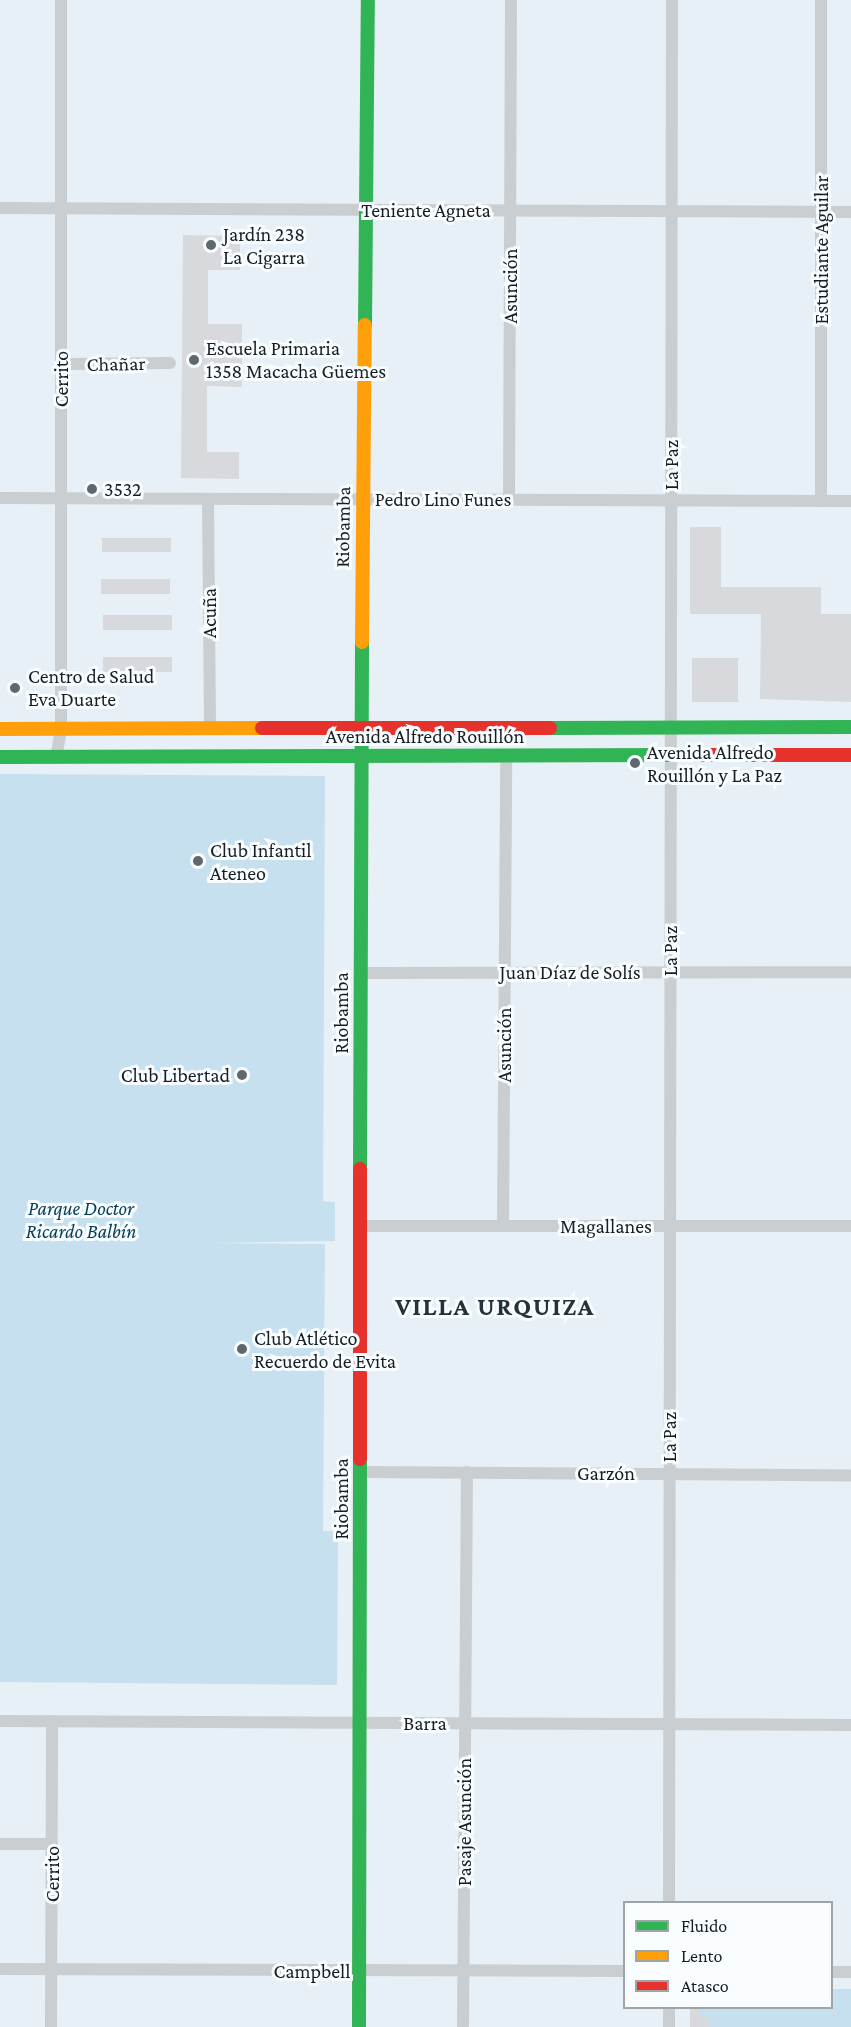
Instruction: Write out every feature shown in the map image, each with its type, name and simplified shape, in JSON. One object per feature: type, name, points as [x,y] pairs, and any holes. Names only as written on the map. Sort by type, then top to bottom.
[{"type":"street","name":"Cerrito","points":[[56,758],[61,730],[61,0]]},
{"type":"street","name":"Riobamba","points":[[359,2027],[361,734],[368,0]]},
{"type":"street","name":"Asunción","points":[[510,500],[511,0]]},
{"type":"street","name":"La Paz","points":[[669,1901],[672,0]]},
{"type":"street","name":"Estudiante Aguilar","points":[[821,0],[821,501]]},
{"type":"street","name":"Teniente Agneta","points":[[0,208],[851,212]]},
{"type":"street","name":"Chañar","points":[[61,364],[170,363]]},
{"type":"street","name":"Pedro Lino Funes","points":[[0,498],[851,501]]},
{"type":"street","name":"Acuña","points":[[208,499],[210,728]]},
{"type":"street","name":"Avenida Alfredo Rouillón","points":[[0,729],[210,728],[361,734],[671,726],[851,727]]},
{"type":"street","name":"Avenida Alfredo Rouillón","points":[[0,757],[851,754]]},
{"type":"street","name":"Asunción","points":[[503,1226],[506,756]]},
{"type":"street","name":"Juan Díaz de Solís","points":[[361,973],[851,972]]},
{"type":"street","name":"Magallanes","points":[[361,1226],[851,1226]]},
{"type":"street","name":"Garzón","points":[[360,1472],[851,1475]]},
{"type":"street","name":"Pasaje Asunción","points":[[463,2027],[466,1472]]},
{"type":"street","name":"Barra","points":[[0,1721],[851,1725]]},
{"type":"street","name":"Cerrito","points":[[51,2027],[52,1721]]},
{"type":"street","points":[[0,1844],[52,1844]]},
{"type":"street","name":"Campbell","points":[[0,1969],[623,1971]]},
{"type":"street","points":[[833,1972],[851,1972]]},
{"type":"street","points":[[669,2009],[669,2027]]},
{"type":"green space","name":"Parque Doctor Ricardo Balbín","points":[[0,774],[325,776],[323,1201],[335,1202],[335,1241],[209,1243],[325,1244],[323,1531],[338,1531],[337,1685],[0,1682]]},
{"type":"green space","points":[[833,1989],[851,1989],[851,2027],[690,2027],[690,2009],[833,2009]]},
{"type":"building","points":[[183,235],[240,236],[240,270],[208,270],[208,324],[242,324],[242,387],[207,386],[207,452],[239,452],[239,479],[181,478]]},
{"type":"building","points":[[690,527],[721,527],[721,587],[821,587],[821,614],[851,614],[851,702],[760,699],[761,614],[690,614]]},
{"type":"building","points":[[102,538],[171,538],[171,552],[102,552]]},
{"type":"building","points":[[101,579],[170,579],[170,594],[101,594]]},
{"type":"building","points":[[103,615],[172,615],[172,630],[103,630]]},
{"type":"building","points":[[103,657],[172,657],[172,672],[103,672]]},
{"type":"building","points":[[692,658],[738,658],[738,702],[692,702]]},
{"type":"building","points":[[690,2009],[699,2009],[699,2018],[709,2018],[709,2027],[690,2027]]},
{"type":"traffic: fast","points":[[365,325],[368,0]]},
{"type":"traffic: fast","points":[[360,1169],[362,642]]},
{"type":"traffic: fast","points":[[550,728],[851,727]]},
{"type":"traffic: fast","points":[[0,757],[673,755]]},
{"type":"traffic: fast","points":[[359,2027],[360,1459]]},
{"type":"traffic: slow","points":[[362,642],[365,325]]},
{"type":"traffic: slow","points":[[0,729],[262,728]]},
{"type":"traffic: jam","points":[[262,728],[550,728]]},
{"type":"traffic: jam","points":[[673,755],[851,755]]},
{"type":"traffic: jam","points":[[360,1169],[360,1459]]},
{"type":"place","name":"Jardín 238 La Cigarra","points":[[211,245]]},
{"type":"place","name":"Escuela Primaria 1358 Macacha Güemes","points":[[194,360]]},
{"type":"place","name":"3532","points":[[92,489]]},
{"type":"place","name":"Centro de Salud Eva Duarte","points":[[15,688]]},
{"type":"place","name":"Avenida Alfredo Rouillón y La Paz","points":[[635,763]]},
{"type":"place","name":"Club Infantil Ateneo","points":[[198,861]]},
{"type":"place","name":"Club Libertad","points":[[242,1075]]},
{"type":"place","name":"Club Atlético Recuerdo de Evita","points":[[242,1349]]},
{"type":"district","name":"VILLA URQUIZA","points":[[495,1307]]}]
